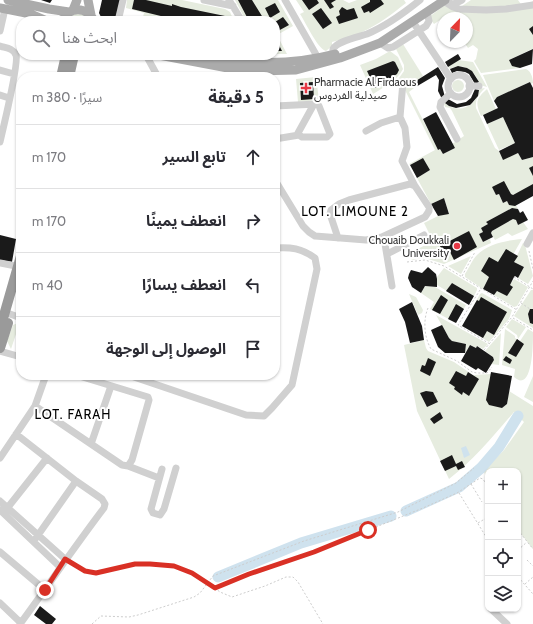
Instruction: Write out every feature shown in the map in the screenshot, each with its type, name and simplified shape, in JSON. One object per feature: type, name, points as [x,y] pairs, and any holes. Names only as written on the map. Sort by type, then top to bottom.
[{"type":"highway","points":[[62,72],[65,60]]},
{"type":"highway","points":[[70,72],[73,60]]},
{"type":"highway","points":[[0,349],[5,316],[16,280]]},
{"type":"highway","points":[[0,329],[16,291]]},
{"type":"main road","points":[[65,16],[71,11],[77,0]]},
{"type":"main road","points":[[88,0],[92,16]]},
{"type":"main road","points":[[319,61],[356,53],[380,42],[414,14],[427,12],[443,1]]},
{"type":"main road","points":[[196,60],[225,64],[255,71],[265,63],[296,70],[319,61],[443,1]]},
{"type":"main road","points":[[7,4],[71,11],[81,10],[90,16]]},
{"type":"main road","points":[[7,4],[36,16]]},
{"type":"main road","points":[[213,60],[225,64]]},
{"type":"street","points":[[119,16],[123,0]]},
{"type":"street","points":[[204,0],[231,3],[239,16]]},
{"type":"street","points":[[285,0],[319,61]]},
{"type":"street","points":[[420,0],[414,14],[419,31],[450,79]]},
{"type":"street","points":[[443,1],[454,4],[462,0]]},
{"type":"street","points":[[443,1],[462,10],[506,9],[533,4]]},
{"type":"street","points":[[0,31],[7,4]]},
{"type":"street","points":[[380,42],[388,48],[393,47],[419,31],[429,24],[427,12]]},
{"type":"street","points":[[0,46],[16,53]]},
{"type":"street","points":[[0,142],[2,122],[9,98],[17,60]]},
{"type":"street","points":[[149,60],[155,72]]},
{"type":"street","points":[[0,70],[14,74]]},
{"type":"street","points":[[458,75],[466,79],[469,86],[468,91],[462,97],[451,93],[448,86],[450,79],[458,75]]},
{"type":"street","points":[[280,188],[303,226],[308,232],[315,236],[366,240],[382,237],[411,224],[428,214],[429,207],[415,186],[402,161],[407,147],[405,128],[400,117],[403,82]]},
{"type":"street","points":[[469,86],[479,86]]},
{"type":"street","points":[[451,93],[441,102],[440,107],[457,139]]},
{"type":"street","points":[[0,95],[9,98]]},
{"type":"street","points":[[299,135],[298,133],[314,104]]},
{"type":"street","points":[[280,106],[317,104],[330,134],[327,137],[302,137],[299,135],[280,138]]},
{"type":"street","points":[[366,131],[381,123],[400,117]]},
{"type":"street","points":[[338,238],[330,214],[334,207],[349,200],[406,185],[415,186]]},
{"type":"street","points":[[527,244],[533,233]]},
{"type":"street","points":[[387,254],[424,234]]},
{"type":"street","points":[[382,237],[385,244],[392,286]]},
{"type":"street","points":[[143,380],[246,415],[264,416],[292,385],[317,269],[315,258],[306,252],[292,248],[280,248]]},
{"type":"street","points":[[0,263],[16,266]]},
{"type":"street","points":[[5,316],[16,317]]},
{"type":"street","points":[[0,349],[16,356]]},
{"type":"street","points":[[0,458],[35,406],[44,380]]},
{"type":"street","points":[[92,380],[146,396],[149,400],[132,460],[128,466]]},
{"type":"street","points":[[91,444],[111,386]]},
{"type":"street","points":[[35,406],[122,465],[159,478]]},
{"type":"street","points":[[0,603],[21,623],[65,559],[104,508],[105,504],[102,499],[76,481],[16,434]]},
{"type":"street","points":[[4,510],[47,458]]},
{"type":"street","points":[[162,469],[151,509],[153,512],[160,515],[164,509],[176,468]]},
{"type":"street","points":[[36,538],[76,481]]},
{"type":"street","points":[[0,501],[4,510],[36,538],[65,559]]},
{"type":"street","points":[[36,538],[60,567]]},
{"type":"street","points":[[0,552],[45,590]]},
{"type":"street","points":[[494,612],[507,624]]},
{"type":"path","points":[[527,244],[533,269]]},
{"type":"path","points":[[462,276],[475,252]]},
{"type":"path","points":[[407,262],[425,260],[444,266],[517,310]]},
{"type":"path","points":[[514,278],[533,289]]},
{"type":"path","points":[[484,350],[517,310],[533,281]]},
{"type":"path","points":[[481,289],[458,325],[490,344]]},
{"type":"path","points":[[521,303],[530,309]]},
{"type":"path","points":[[428,308],[424,318],[431,349],[457,361],[477,373],[487,373],[492,367]]},
{"type":"path","points":[[512,317],[533,330]]},
{"type":"path","points":[[92,624],[101,616],[129,617],[194,596],[200,592],[212,576],[304,541],[398,512],[456,483],[474,468]]},
{"type":"path","points":[[215,588],[249,574],[314,552],[423,508],[459,492],[480,478],[485,482]]},
{"type":"path","points":[[471,484],[482,502]]},
{"type":"path","points":[[459,492],[485,535]]},
{"type":"path","points":[[478,523],[485,519]]},
{"type":"path","points":[[521,534],[533,549]]},
{"type":"path","points":[[521,547],[527,541]]},
{"type":"path","points":[[65,559],[85,571],[96,573],[135,564],[168,565],[178,567],[207,582],[220,592],[232,597],[266,586],[286,577],[293,577],[298,582],[323,624]]},
{"type":"path","points":[[527,560],[533,566]]},
{"type":"path","points":[[524,584],[533,577]]},
{"type":"path","points":[[521,580],[533,594]]},
{"type":"shaded area","points":[[127,0],[182,0],[225,9],[230,12],[232,16],[143,16],[144,13],[126,8]]},
{"type":"shaded area","points":[[235,0],[278,0],[293,26],[280,33],[280,16],[243,16]]},
{"type":"shaded area","points":[[296,0],[343,0],[349,3],[357,0],[404,0],[406,3],[385,19],[368,29],[355,35],[332,42],[332,46],[326,51],[319,45],[312,35],[300,14],[304,12]]},
{"type":"shaded area","points":[[471,0],[518,0],[523,7],[533,1],[533,50],[532,49],[509,60],[520,68],[481,73],[474,61],[476,59],[478,49],[473,45],[473,12],[437,12],[437,22],[434,24],[429,17],[445,5],[456,10]]},
{"type":"shaded area","points":[[79,12],[85,16],[72,16]]},
{"type":"shaded area","points":[[280,41],[287,54],[280,54]]},
{"type":"shaded area","points":[[403,44],[423,76],[412,84],[414,88],[409,92],[438,150],[440,149],[443,154],[455,148],[452,144],[464,136],[452,111],[450,108],[445,107],[444,104],[445,103],[450,107],[456,108],[466,107],[475,100],[479,89],[485,88],[478,97],[476,108],[495,148],[499,151],[503,159],[518,153],[522,160],[533,157],[533,186],[513,195],[492,187],[496,195],[499,194],[503,203],[507,201],[509,205],[516,205],[518,209],[512,208],[486,222],[488,224],[481,228],[483,232],[479,234],[483,242],[490,239],[491,243],[444,264],[425,258],[411,260],[413,259],[410,253],[433,241],[424,223],[438,216],[449,213],[444,198],[431,204],[417,178],[430,170],[423,158],[410,165],[409,164],[435,150],[399,78],[404,71],[404,65],[396,49]]},
{"type":"shaded area","points":[[390,51],[398,57],[403,69],[394,80],[373,94],[360,65],[376,59]]},
{"type":"shaded area","points":[[458,60],[473,62],[487,87],[480,85],[469,69],[465,67],[455,67],[450,69],[448,67]]},
{"type":"shaded area","points":[[526,69],[529,71],[533,79],[533,83],[531,84],[530,82],[497,97],[494,101],[483,75]]},
{"type":"shaded area","points":[[316,77],[319,100],[298,102],[296,79]]},
{"type":"shaded area","points":[[458,80],[462,82],[464,86],[462,90],[458,92],[454,90],[452,86],[454,82]]},
{"type":"shaded area","points":[[487,89],[496,109],[481,116],[477,104],[481,95]]},
{"type":"shaded area","points":[[503,117],[515,143],[499,150],[487,124]]},
{"type":"shaded area","points":[[513,219],[516,220],[518,225],[523,222],[528,229],[512,236],[508,233],[495,240],[491,233],[492,231]]},
{"type":"shaded area","points":[[522,239],[514,253],[489,277],[483,289],[465,277],[465,274],[475,257],[481,251],[498,243]]},
{"type":"shaded area","points":[[523,243],[525,245],[533,276],[528,284],[518,278],[524,267],[514,262]]},
{"type":"shaded area","points":[[471,256],[461,274],[448,266]]},
{"type":"shaded area","points":[[444,268],[477,288],[474,296],[452,283],[447,291],[437,285],[437,277]]},
{"type":"shaded area","points":[[514,279],[528,287],[517,306],[514,307],[494,295],[499,290],[509,285]]},
{"type":"shaded area","points":[[425,286],[435,287],[466,305],[456,323],[430,309],[434,302],[421,293]]},
{"type":"shaded area","points":[[531,290],[533,290],[533,328],[514,316]]},
{"type":"shaded area","points":[[482,293],[512,310],[509,319],[489,342],[462,326]]},
{"type":"shaded area","points":[[409,294],[416,297],[423,310],[422,313],[418,315]]},
{"type":"shaded area","points":[[436,315],[488,344],[483,349],[470,345],[465,353],[466,344],[452,341]]},
{"type":"shaded area","points":[[512,319],[526,327],[518,339],[517,335],[506,327]]},
{"type":"shaded area","points":[[16,324],[16,334],[11,349],[7,341],[13,325]]},
{"type":"shaded area","points":[[505,329],[520,341],[528,329],[533,332],[531,365],[525,379],[520,380],[514,377],[515,369],[502,365]]},
{"type":"shaded area","points":[[501,333],[499,365],[491,364],[494,360],[493,357],[485,351]]},
{"type":"shaded area","points":[[424,340],[428,351],[454,362],[473,375],[491,374],[502,408],[507,404],[509,391],[533,406],[533,549],[521,534],[521,468],[486,468],[504,450],[524,422],[514,412],[475,456],[449,479],[417,411],[404,345]]},
{"type":"shaded area","points":[[533,376],[533,402],[524,397]]},
{"type":"water","points":[[466,446],[470,455],[464,458],[461,448]]},
{"type":"building","points":[[41,0],[52,0],[50,3]]},
{"type":"building","points":[[102,0],[121,0],[117,16],[100,16],[99,13]]},
{"type":"building","points":[[134,0],[146,0],[172,6],[172,4],[225,16],[161,16],[132,9]]},
{"type":"building","points":[[238,0],[252,0],[262,16],[246,16]]},
{"type":"building","points":[[302,0],[317,0],[319,3],[309,10]]},
{"type":"building","points":[[324,0],[336,0],[331,3],[334,7],[330,9]]},
{"type":"building","points":[[370,0],[381,0],[384,4],[370,13],[369,11],[364,13],[361,7],[370,2]]},
{"type":"building","points":[[275,3],[280,12],[273,16],[269,16],[265,8]]},
{"type":"building","points":[[342,7],[347,10],[354,8],[358,18],[339,24],[336,17],[340,15],[339,11]]},
{"type":"building","points":[[321,8],[332,23],[323,29],[312,14]]},
{"type":"building","points":[[283,17],[289,25],[280,30],[280,19]]},
{"type":"building","points":[[533,26],[533,35],[529,29]]},
{"type":"building","points":[[533,49],[532,64],[520,68],[512,66],[509,60]]},
{"type":"building","points":[[458,54],[461,59],[448,67],[445,62]]},
{"type":"building","points":[[393,61],[399,70],[397,74],[375,88],[367,71]]},
{"type":"building","points":[[458,66],[472,71],[479,82],[475,84],[469,74],[465,72],[457,71],[452,73],[450,69]]},
{"type":"building","points":[[438,67],[445,78],[442,86],[445,97],[442,99],[438,91],[439,80],[436,75],[414,88],[411,84]]},
{"type":"building","points":[[313,82],[314,99],[301,100],[300,83]]},
{"type":"building","points":[[530,82],[533,88],[533,157],[522,160],[518,153],[503,160],[499,151],[515,143],[503,117],[487,124],[483,115],[498,108],[494,101],[497,97]]},
{"type":"building","points":[[475,89],[479,90],[478,96],[470,105],[456,108],[445,103],[448,99],[457,104],[466,102],[471,98]]},
{"type":"building","points":[[436,112],[455,148],[443,154],[440,149],[438,150],[423,119]]},
{"type":"building","points":[[423,158],[430,170],[417,178],[410,165]]},
{"type":"building","points":[[533,166],[533,176],[529,168]]},
{"type":"building","points":[[504,181],[513,195],[533,184],[533,196],[515,206],[509,205],[507,201],[503,203],[499,194],[496,195],[492,187]]},
{"type":"building","points":[[444,198],[449,214],[438,216],[431,204]]},
{"type":"building","points":[[512,208],[518,209],[520,213],[523,211],[528,220],[518,225],[516,220],[513,219],[492,231],[491,233],[493,237],[483,242],[479,234],[483,232],[481,228],[488,224],[486,222]]},
{"type":"building","points":[[469,231],[477,247],[454,260],[450,252],[444,255],[440,246]]},
{"type":"building","points":[[0,235],[16,239],[12,262],[0,260]]},
{"type":"building","points":[[506,249],[518,256],[514,262],[524,267],[518,278],[515,276],[514,277],[510,285],[513,287],[507,296],[497,291],[494,295],[483,289],[489,277],[481,271],[489,257],[498,262]]},
{"type":"building","points":[[428,267],[436,274],[437,287],[425,286],[421,293],[412,287],[408,278],[409,274],[411,270],[422,273]]},
{"type":"building","points":[[452,283],[474,296],[469,305],[446,291]]},
{"type":"building","points":[[441,295],[448,300],[440,314],[432,310]]},
{"type":"building","points":[[481,297],[507,312],[494,335],[487,331],[483,338],[462,326],[477,300],[479,301]]},
{"type":"building","points":[[412,302],[422,326],[424,340],[410,343],[405,322],[399,309]]},
{"type":"building","points":[[456,304],[464,309],[456,323],[448,319]]},
{"type":"building","points":[[530,309],[533,309],[533,324],[530,323],[528,314]]},
{"type":"building","points":[[442,325],[452,341],[466,344],[465,353],[445,353],[438,347],[431,330]]},
{"type":"building","points":[[517,339],[524,344],[516,357],[508,353]]},
{"type":"building","points":[[470,345],[476,348],[477,346],[493,357],[494,360],[486,373],[478,368],[476,370],[461,361]]},
{"type":"building","points":[[506,356],[512,360],[510,364],[503,360]]},
{"type":"building","points":[[428,358],[436,362],[430,376],[420,371],[422,365],[425,366]]},
{"type":"building","points":[[456,371],[466,376],[468,372],[479,379],[469,396],[463,392],[462,395],[449,383]]},
{"type":"building","points":[[491,372],[512,376],[507,404],[502,408],[489,405],[486,400]]},
{"type":"building","points":[[426,391],[433,392],[438,402],[427,407],[420,393]]},
{"type":"building","points":[[440,412],[443,418],[434,424],[430,419]]},
{"type":"building","points":[[452,455],[456,464],[462,461],[465,467],[458,470],[456,466],[445,471],[440,461]]},
{"type":"building","points":[[40,606],[56,619],[52,624],[46,624],[34,615]]},
{"type":"waterway","points":[[406,511],[459,487],[481,468],[499,447],[518,416]]},
{"type":"waterway","points":[[218,577],[301,543],[391,516]]},
{"type":"place","name":"Pharmacie Al Firdaous صيدلية الفردوس","points":[[306,88]]},
{"type":"place","name":"Chouaib Doukkali University","points":[[457,246]]},
{"type":"district","name":"LOT. LIMOUNE 2","points":[[355,211]]},
{"type":"district","name":"LOT. FARAH","points":[[73,414]]},
{"type":"route","points":[[45,590],[65,559],[85,571],[96,573],[135,564],[174,566],[192,573],[215,588],[249,574],[314,552],[368,530]]}]
